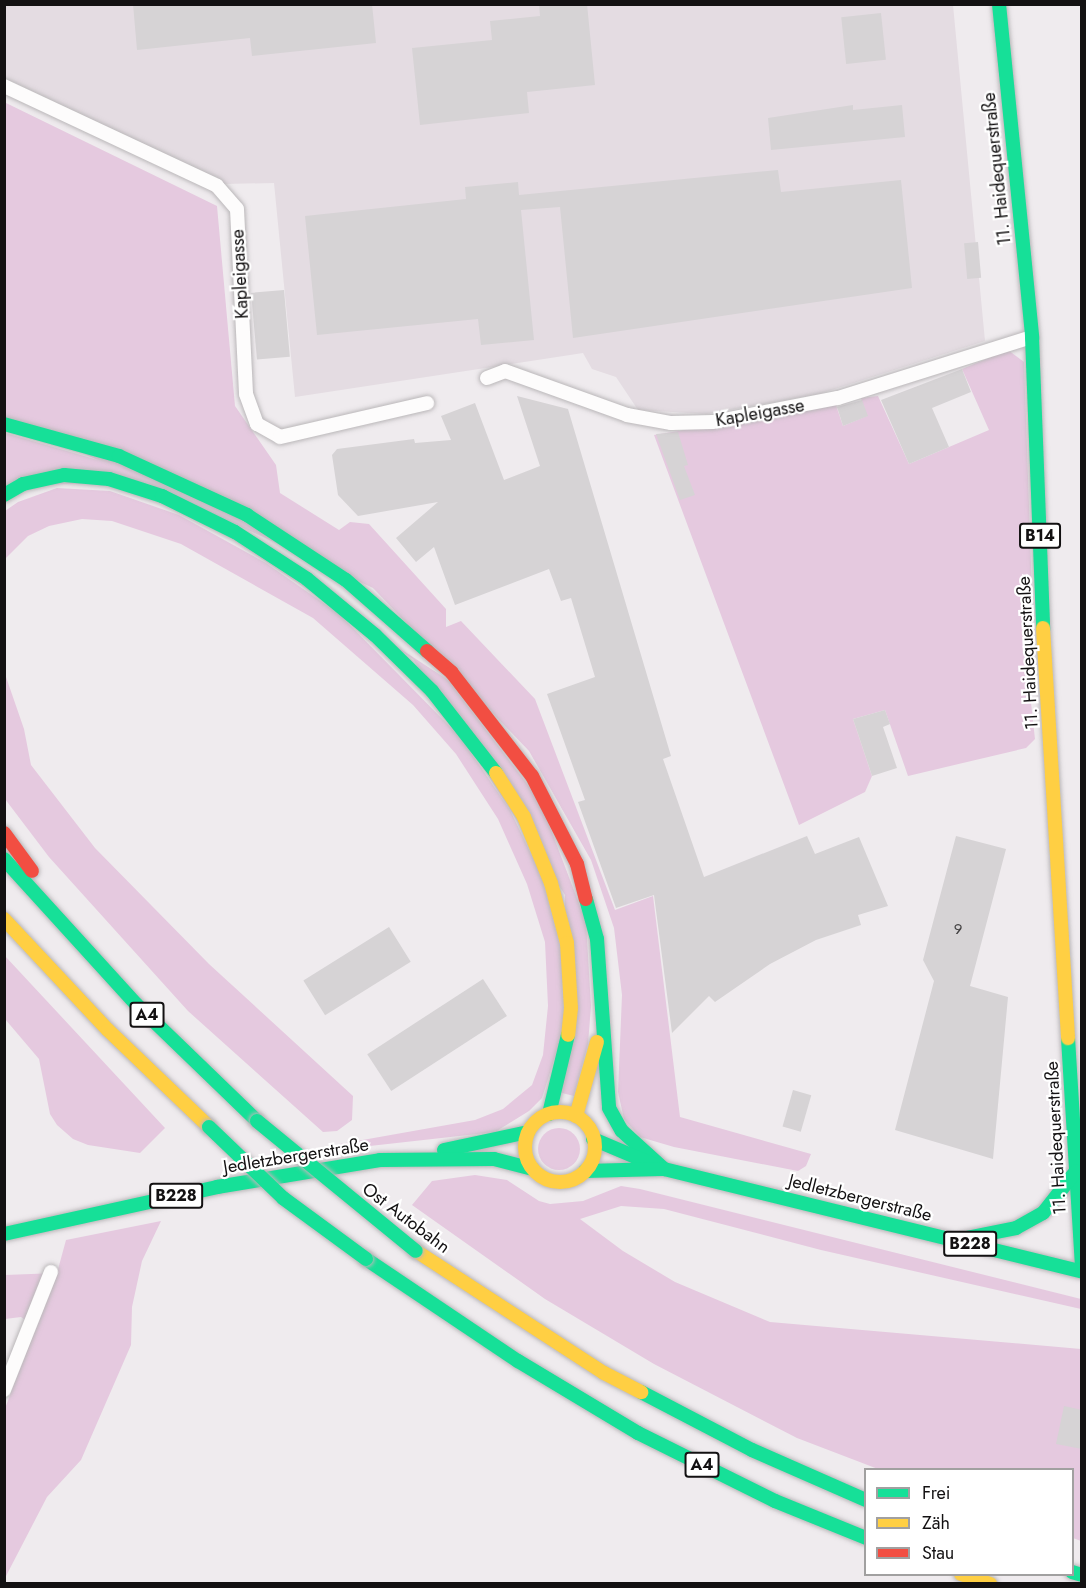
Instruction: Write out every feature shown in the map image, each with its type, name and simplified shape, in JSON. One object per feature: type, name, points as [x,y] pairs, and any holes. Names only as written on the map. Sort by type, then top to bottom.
[{"type":"main road","name":"11. Haidequerstraße","points":[[999,4],[1032,337],[1044,647],[1082,1264]]},
{"type":"main road","points":[[4,424],[118,456],[247,515],[346,580],[452,673],[516,752],[563,832],[591,911],[609,1108],[622,1131],[664,1169]]},
{"type":"main road","points":[[4,495],[22,484],[64,475],[109,479],[162,496],[235,532],[307,579],[375,635],[432,691],[485,756],[524,817],[551,883],[567,943],[571,1008],[566,1056],[549,1114],[528,1132],[525,1151],[533,1169],[552,1181],[575,1178],[585,1171],[593,1156],[593,1139],[576,1116],[549,1114]]},
{"type":"main road","points":[[4,833],[30,866],[42,903]]},
{"type":"main road","name":"Ost Autobahn","points":[[4,859],[136,1004],[257,1121],[416,1251],[604,1373],[752,1450],[864,1499]]},
{"type":"main road","name":"A4","points":[[4,919],[108,1030],[283,1198],[366,1259],[518,1361],[638,1433],[775,1501],[864,1537]]},
{"type":"main road","points":[[576,1116],[602,1012]]},
{"type":"main road","name":"Jedletzbergerstraße","points":[[4,1234],[217,1187],[418,1157],[528,1132]]},
{"type":"main road","name":"Jedletzbergerstraße","points":[[593,1139],[664,1169],[1082,1272]]},
{"type":"main road","name":"Jedletzbergerstraße","points":[[418,1157],[494,1160],[533,1169]]},
{"type":"main road","name":"Jedletzbergerstraße","points":[[585,1171],[664,1169]]},
{"type":"main road","name":"B228","points":[[955,1240],[1016,1228],[1043,1213],[1076,1171]]},
{"type":"main road","points":[[964,1576],[990,1584]]},
{"type":"street","name":"Kapleigasse","points":[[4,86],[217,186],[237,209],[246,394],[257,424],[280,437],[427,402]]},
{"type":"street","name":"Kapleigasse","points":[[487,378],[505,371],[627,414],[671,423],[713,422],[838,398],[1032,337]]},
{"type":"street","points":[[4,1389],[51,1272]]},
{"type":"shaded area","points":[[4,5],[953,5],[985,341],[819,394],[707,414],[638,410],[616,377],[592,369],[583,353],[295,397],[274,183],[225,184],[5,78]]},
{"type":"shaded area","points":[[4,102],[217,206],[235,406],[276,465],[280,493],[339,530],[350,522],[369,524],[446,609],[446,627],[461,621],[535,699],[615,910],[653,896],[680,1117],[811,1154],[806,1166],[798,1171],[674,1147],[640,1137],[624,1119],[618,1092],[622,995],[614,928],[591,860],[529,751],[373,588],[5,417]]},
{"type":"shaded area","points":[[1008,350],[1024,362],[1032,592],[1030,629],[1023,630],[1035,739],[1026,748],[908,776],[885,710],[853,719],[872,776],[865,792],[799,825],[654,435],[836,405],[843,426],[867,416],[861,398],[878,396],[909,464],[989,430],[962,369]]},
{"type":"shaded area","points":[[5,433],[122,467],[146,483],[5,485]]},
{"type":"shaded area","points":[[57,488],[110,491],[179,515],[266,563],[339,614],[460,737],[510,810],[542,877],[561,949],[564,1028],[542,1098],[529,1111],[495,1132],[343,1149],[340,1144],[475,1120],[503,1109],[532,1085],[543,1055],[548,1006],[545,942],[527,884],[498,819],[456,754],[413,705],[313,618],[181,544],[112,521],[82,519],[49,526],[28,536],[5,559],[5,511],[18,502]]},
{"type":"shaded area","points":[[187,510],[448,680],[540,801],[586,922],[591,1006],[588,1044],[574,1096],[562,1093],[565,895],[413,659]]},
{"type":"shaded area","points":[[5,674],[24,729],[31,765],[95,848],[209,964],[353,1096],[352,1120],[337,1131],[323,1132],[188,1011],[49,857],[5,799]]},
{"type":"shaded area","points":[[5,956],[165,1128],[140,1153],[88,1145],[73,1139],[57,1125],[50,1114],[39,1059],[5,1019]]},
{"type":"shaded area","points":[[559,1128],[574,1134],[580,1149],[574,1164],[559,1170],[544,1164],[538,1149],[544,1134]]},
{"type":"shaded area","points":[[475,1175],[507,1180],[539,1201],[550,1204],[583,1201],[621,1186],[640,1189],[1081,1299],[1081,1309],[821,1250],[664,1209],[621,1206],[580,1219],[623,1251],[675,1282],[770,1322],[1081,1349],[1081,1541],[1074,1538],[1074,1468],[875,1468],[797,1438],[654,1364],[545,1299],[412,1205],[432,1181]]},
{"type":"shaded area","points":[[161,1221],[142,1261],[132,1307],[131,1345],[81,1460],[47,1497],[5,1578],[4,1411],[36,1327],[21,1317],[5,1319],[5,1275],[57,1273],[66,1240]]},
{"type":"building","points":[[133,4],[372,4],[376,43],[252,56],[250,38],[137,50]]},
{"type":"building","points":[[539,4],[587,4],[595,85],[527,92],[529,113],[420,125],[412,48],[492,40],[490,21],[540,16]]},
{"type":"building","points":[[881,13],[886,60],[846,64],[841,17]]},
{"type":"building","points":[[853,105],[853,110],[902,105],[905,137],[771,150],[768,118]]},
{"type":"building","points":[[778,170],[781,192],[901,180],[912,288],[573,338],[560,207],[521,210],[534,340],[481,345],[478,319],[317,335],[305,216],[466,199],[465,187],[518,182],[519,195]]},
{"type":"building","points":[[978,242],[981,278],[967,279],[964,243]]},
{"type":"building","points":[[284,290],[290,357],[257,360],[251,293]]},
{"type":"building","points":[[962,369],[971,392],[932,408],[949,447],[909,464],[881,400]]},
{"type":"building","points":[[517,396],[568,409],[671,756],[663,759],[704,877],[807,836],[815,854],[859,837],[888,906],[858,915],[861,925],[816,940],[770,964],[715,1002],[709,996],[672,1033],[654,895],[616,908],[578,802],[585,800],[547,694],[595,677],[571,598],[561,601],[549,569],[455,605],[434,547],[416,562],[396,538],[438,502],[358,516],[338,495],[332,455],[337,449],[414,439],[415,443],[451,440],[441,416],[475,403],[504,480],[540,466]]},
{"type":"building","points":[[862,400],[868,416],[843,426],[837,407]]},
{"type":"building","points":[[678,432],[688,465],[684,466],[695,495],[680,500],[656,434]]},
{"type":"building","points":[[885,710],[890,724],[883,727],[897,768],[872,776],[853,719]]},
{"type":"building","points":[[956,836],[1006,849],[970,986],[1008,997],[993,1159],[895,1130],[934,981],[923,960]]},
{"type":"building","points":[[389,927],[411,962],[325,1015],[303,981]]},
{"type":"building","points":[[483,979],[507,1016],[391,1091],[367,1054]]},
{"type":"building","points":[[793,1090],[811,1095],[801,1132],[783,1127]]},
{"type":"building","points":[[1064,1406],[1082,1410],[1082,1449],[1056,1444]]},
{"type":"traffic: fast","points":[[999,4],[1032,337],[1043,628]]},
{"type":"traffic: fast","points":[[4,424],[119,456],[247,515],[346,580],[427,651]]},
{"type":"traffic: fast","points":[[4,495],[23,484],[64,475],[109,479],[162,496],[235,532],[307,579],[375,635],[432,691],[496,773]]},
{"type":"traffic: fast","points":[[4,859],[136,1004],[257,1121]]},
{"type":"traffic: fast","points":[[586,899],[597,939],[609,1108],[622,1131],[664,1169]]},
{"type":"traffic: fast","points":[[549,1114],[568,1035]]},
{"type":"traffic: fast","points":[[1068,1038],[1082,1264]]},
{"type":"traffic: fast","points":[[257,1121],[416,1251]]},
{"type":"traffic: fast","points":[[209,1127],[283,1198],[366,1259]]},
{"type":"traffic: fast","points":[[444,1150],[528,1132]]},
{"type":"traffic: fast","points":[[593,1139],[664,1169],[1082,1272]]},
{"type":"traffic: fast","points":[[4,1234],[217,1187],[380,1160],[494,1159],[533,1169]]},
{"type":"traffic: fast","points":[[585,1171],[662,1169]]},
{"type":"traffic: fast","points":[[961,1239],[1016,1228],[1043,1213],[1076,1171]]},
{"type":"traffic: fast","points":[[366,1259],[518,1361],[638,1433],[775,1501],[864,1537]]},
{"type":"traffic: fast","points":[[641,1392],[752,1450],[864,1499]]},
{"type":"traffic: fast","points":[[1074,1573],[1082,1575]]},
{"type":"traffic: slow","points":[[1043,628],[1068,1038]]},
{"type":"traffic: slow","points":[[496,773],[524,817],[551,883],[567,943],[571,1008],[568,1035]]},
{"type":"traffic: slow","points":[[4,919],[108,1030],[209,1127]]},
{"type":"traffic: slow","points":[[576,1116],[597,1042]]},
{"type":"traffic: slow","points":[[560,1112],[579,1118],[589,1128],[595,1147],[589,1166],[579,1176],[560,1182],[541,1176],[531,1166],[525,1147],[531,1128],[541,1118],[560,1112]]},
{"type":"traffic: slow","points":[[416,1251],[604,1373],[641,1392]]},
{"type":"traffic: slow","points":[[967,1576],[990,1584]]},
{"type":"traffic: jam","points":[[427,651],[452,673],[532,776],[577,864],[586,899]]},
{"type":"traffic: jam","points":[[4,833],[32,871]]}]
